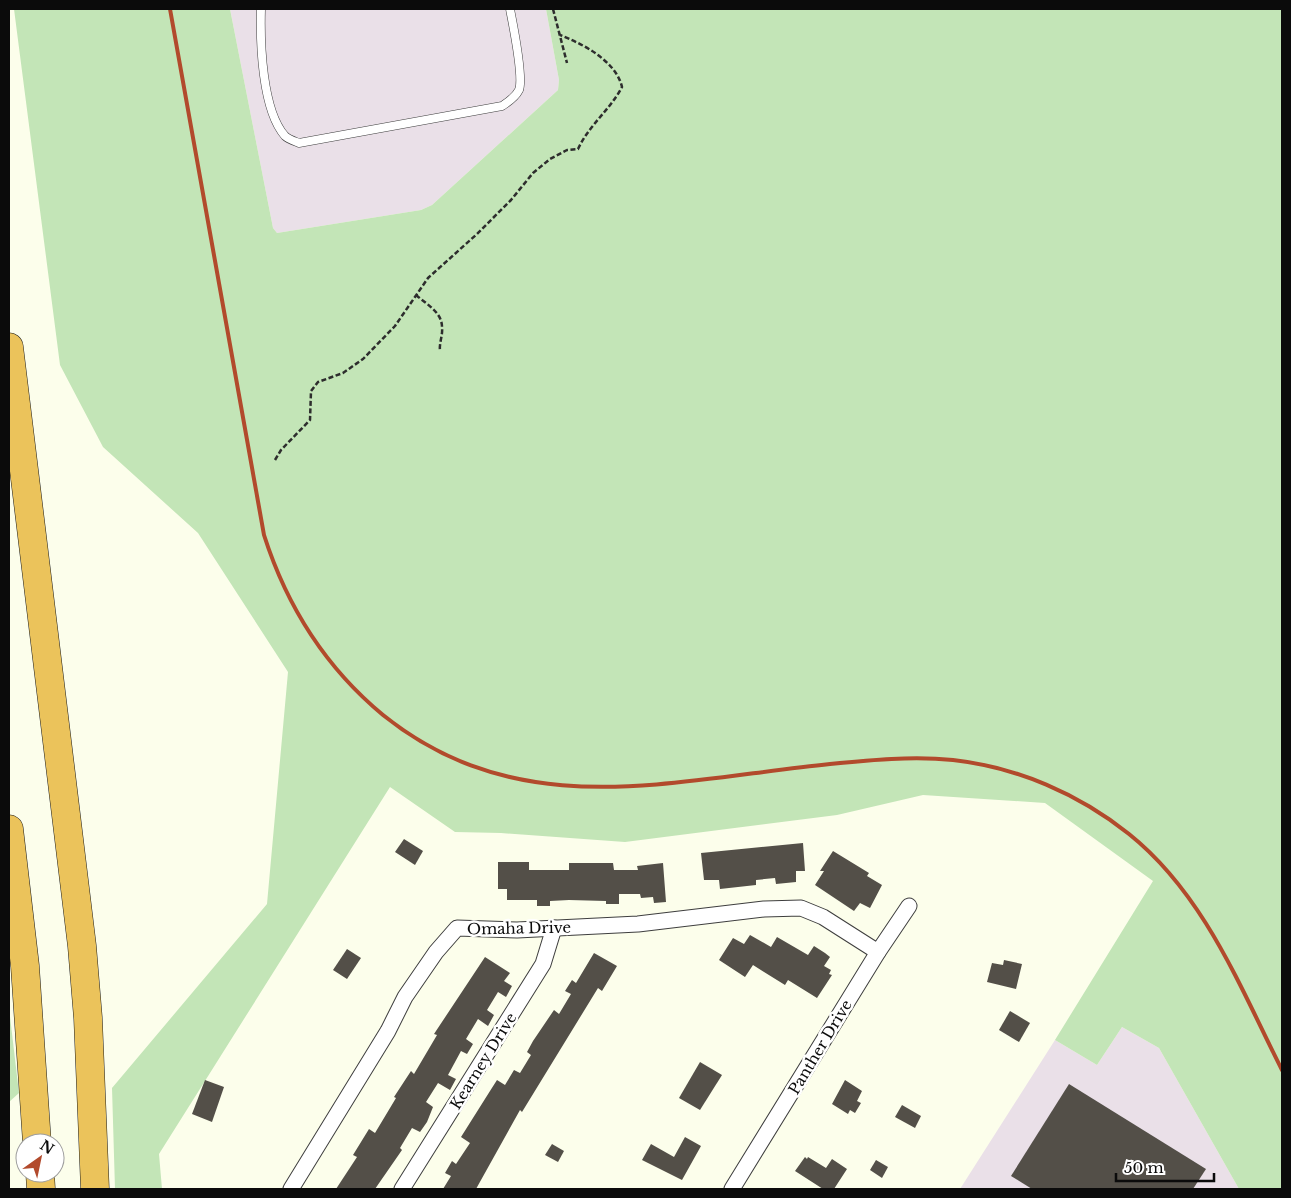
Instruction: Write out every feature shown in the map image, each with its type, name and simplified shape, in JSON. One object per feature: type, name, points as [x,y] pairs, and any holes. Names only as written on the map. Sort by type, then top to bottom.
[{"type":"highway","points":[[9,347],[81,936],[88,1018],[95,1189]]},
{"type":"highway","points":[[9,829],[25,966],[36,1133]]},
{"type":"street","name":"Panther Drive","points":[[732,1189],[878,952],[909,906]]},
{"type":"street","name":"Omaha Drive","points":[[291,1189],[388,1032],[405,997],[436,952],[456,928],[517,930],[638,924],[764,909],[801,908],[823,917],[878,952]]},
{"type":"street","name":"Kearney Drive","points":[[402,1189],[543,964],[554,928]]},
{"type":"lane","points":[[261,9],[260,35],[271,107],[277,124],[286,137],[299,143],[502,106],[514,98],[520,89],[516,44],[510,9]]},
{"type":"path","points":[[553,9],[567,63]]},
{"type":"path","points":[[275,460],[281,450],[310,420],[311,391],[318,382],[343,373],[369,354],[395,326],[428,278],[511,200],[533,173],[550,159],[567,150],[578,149],[594,123],[613,104],[622,87],[620,76],[579,42],[560,35]]},
{"type":"path","points":[[416,295],[440,315],[443,328],[439,341],[440,351]]},
{"type":"shaded area","points":[[230,9],[546,9],[559,80],[558,90],[432,205],[421,210],[277,233],[273,228]]},
{"type":"shaded area","points":[[1122,1027],[1159,1048],[1239,1189],[960,1189],[1055,1040],[1097,1065]]},
{"type":"green space","points":[[14,9],[230,9],[273,228],[277,233],[421,210],[432,205],[558,90],[559,80],[546,9],[1282,9],[1282,1189],[1239,1189],[1159,1048],[1122,1027],[1097,1065],[1055,1040],[1153,881],[1045,803],[923,795],[837,815],[625,842],[501,833],[455,832],[390,787],[159,1154],[162,1189],[115,1189],[112,1088],[267,904],[288,672],[198,533],[103,447],[60,365]]},
{"type":"green space","points":[[9,1008],[19,1093],[9,1102]]},
{"type":"building","points":[[404,839],[423,851],[415,865],[395,852]]},
{"type":"building","points":[[803,843],[805,871],[796,871],[796,882],[776,884],[775,878],[756,880],[756,885],[720,889],[719,880],[704,880],[701,853]]},
{"type":"building","points":[[833,851],[869,873],[867,876],[882,885],[870,908],[860,903],[854,911],[815,885],[824,871],[820,871]]},
{"type":"building","points":[[498,862],[529,862],[529,870],[569,870],[569,863],[613,863],[614,870],[638,870],[637,866],[663,863],[666,902],[654,903],[653,897],[641,898],[640,894],[619,894],[619,904],[606,904],[606,901],[569,900],[550,901],[550,906],[537,906],[537,900],[507,900],[507,889],[498,889]]},
{"type":"building","points":[[750,935],[771,947],[777,937],[808,955],[814,946],[830,957],[824,966],[831,970],[829,974],[832,975],[817,998],[788,980],[785,985],[753,965],[745,977],[719,960],[733,938],[744,944]]},
{"type":"building","points":[[347,949],[361,958],[347,979],[333,970]]},
{"type":"building","points":[[594,953],[617,966],[602,991],[598,988],[522,1112],[520,1110],[476,1189],[443,1189],[451,1176],[445,1173],[452,1161],[456,1164],[470,1143],[461,1137],[497,1080],[505,1085],[514,1070],[520,1073],[531,1055],[527,1052],[533,1041],[554,1010],[559,1014],[571,994],[565,991],[572,980],[576,983]]},
{"type":"building","points":[[485,957],[510,973],[504,981],[512,986],[506,997],[498,992],[487,1010],[494,1015],[488,1026],[478,1019],[466,1039],[473,1044],[467,1054],[461,1051],[448,1075],[456,1079],[450,1090],[438,1083],[426,1102],[433,1107],[427,1122],[420,1132],[412,1128],[400,1148],[402,1150],[375,1189],[336,1189],[357,1157],[353,1155],[369,1129],[375,1133],[396,1098],[394,1097],[411,1071],[414,1074],[437,1035],[434,1034]]},
{"type":"building","points":[[1004,960],[1022,964],[1016,989],[987,982],[992,963],[1003,965]]},
{"type":"building","points":[[1010,1011],[1030,1023],[1019,1042],[999,1030]]},
{"type":"building","points":[[700,1062],[722,1075],[700,1110],[679,1098]]},
{"type":"building","points":[[205,1080],[224,1087],[212,1122],[192,1114]]},
{"type":"building","points":[[845,1080],[862,1091],[857,1101],[861,1103],[855,1113],[850,1110],[848,1114],[832,1104]]},
{"type":"building","points":[[1069,1084],[1206,1169],[1193,1189],[1032,1189],[1011,1176]]},
{"type":"building","points":[[902,1105],[921,1116],[915,1128],[895,1117]]},
{"type":"building","points":[[685,1137],[701,1146],[682,1180],[642,1160],[651,1144],[674,1157]]},
{"type":"building","points":[[552,1144],[564,1151],[558,1162],[545,1155]]},
{"type":"building","points":[[805,1157],[826,1168],[832,1159],[847,1169],[834,1189],[823,1189],[795,1171]]},
{"type":"building","points":[[876,1160],[888,1167],[882,1178],[870,1170]]},
{"type":"railway","points":[[170,9],[264,535],[273,561],[296,611],[326,656],[362,696],[383,715],[435,749],[488,771],[543,783],[599,787],[655,785],[830,764],[907,758],[953,760],[1000,769],[1024,776],[1068,795],[1110,820],[1129,834],[1155,858],[1179,885],[1218,943],[1282,1070]]}]
